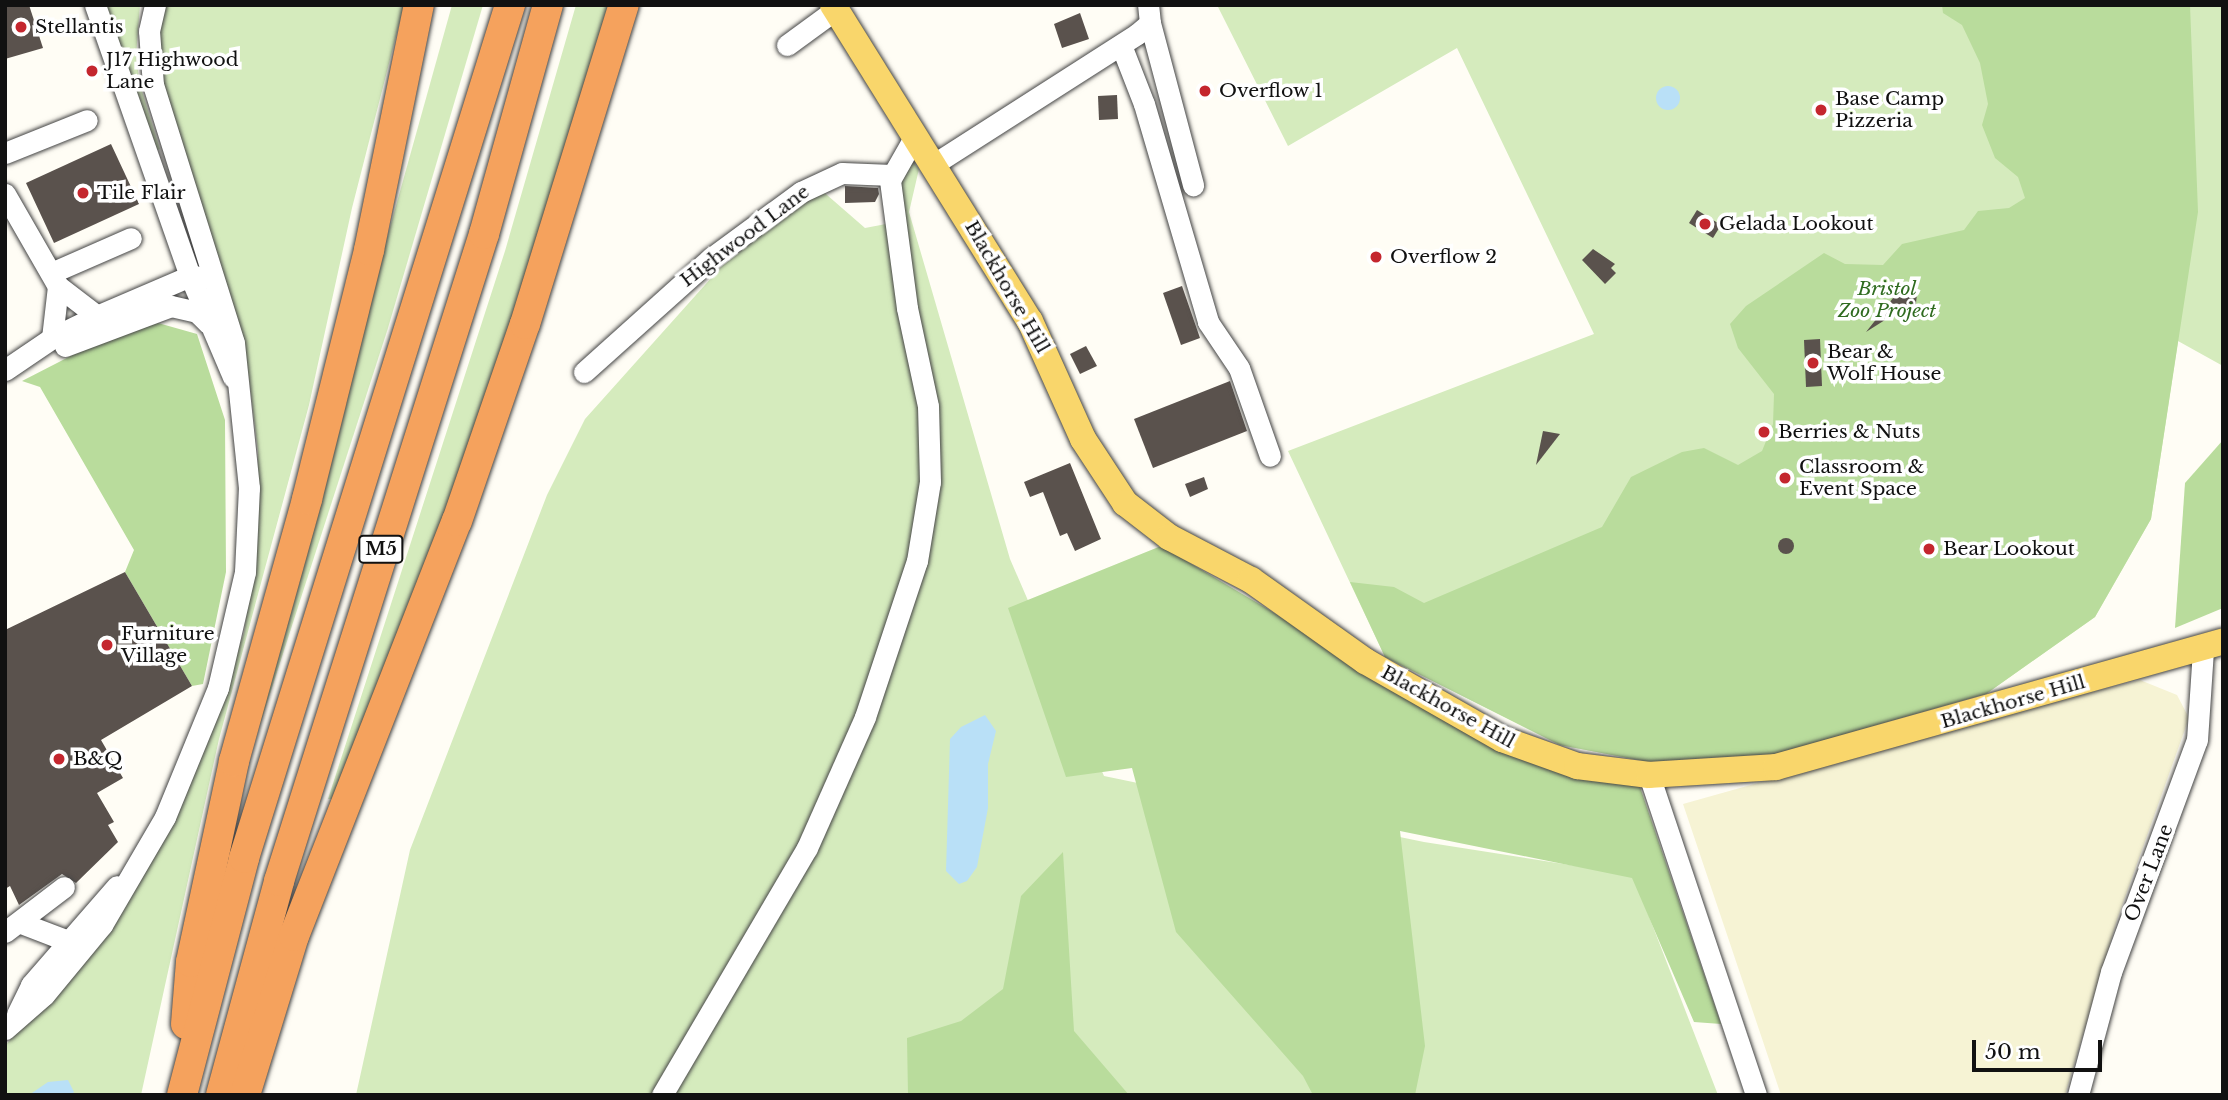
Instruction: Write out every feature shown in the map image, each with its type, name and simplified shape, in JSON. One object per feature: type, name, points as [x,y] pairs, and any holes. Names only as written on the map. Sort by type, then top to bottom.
[{"type":"highway","name":"M5","points":[[181,1095],[191,962],[233,761],[310,486],[369,250],[419,5]]},
{"type":"highway","name":"M5","points":[[387,154],[426,58],[438,5]]},
{"type":"highway","name":"M5","points":[[181,1095],[244,858],[510,5]]},
{"type":"highway","name":"M5","points":[[221,1095],[279,881],[484,234],[548,5]]},
{"type":"highway","points":[[245,1095],[294,936],[457,521],[525,324],[624,5]]},
{"type":"highway","points":[[256,1095],[294,936]]},
{"type":"main road","name":"Blackhorse Hill","points":[[834,8],[1030,321],[1105,478],[1146,521],[1251,580],[1365,661],[1502,739],[1577,766],[1649,775],[1776,767],[2213,645]]},
{"type":"street","points":[[95,5],[190,276],[208,323],[238,386]]},
{"type":"street","points":[[10,1024],[44,995],[120,901],[129,876],[186,774],[234,632],[245,572],[249,488],[234,343],[153,85],[149,31],[155,5]]},
{"type":"street","points":[[787,45],[834,8]]},
{"type":"street","points":[[934,164],[1121,45],[1149,14]]},
{"type":"street","points":[[1149,14],[1193,185]]},
{"type":"street","points":[[1121,45],[1144,104],[1208,322],[1239,368],[1270,456]]},
{"type":"street","points":[[5,152],[87,120]]},
{"type":"street","points":[[662,1095],[807,848],[865,717],[917,561],[930,482],[928,406],[907,308],[892,175],[915,136]]},
{"type":"street","name":"Highwood Lane","points":[[584,372],[710,259],[807,188],[842,173],[892,175]]},
{"type":"street","points":[[5,194],[55,280],[97,316]]},
{"type":"street","points":[[55,280],[131,238]]},
{"type":"street","points":[[159,288],[173,270],[179,245]]},
{"type":"street","points":[[13,366],[52,338],[190,276],[205,277],[219,289]]},
{"type":"street","points":[[52,338],[55,280]]},
{"type":"street","points":[[13,366],[171,306],[197,312],[208,323]]},
{"type":"street","name":"Over Lane","points":[[2078,1095],[2110,972],[2213,711],[2213,645]]},
{"type":"street","points":[[1649,775],[1756,1095]]},
{"type":"street","points":[[10,1024],[31,985],[112,889],[129,876]]},
{"type":"street","points":[[13,928],[64,887]]},
{"type":"street","points":[[13,928],[68,941]]},
{"type":"shaded area","points":[[2140,680],[2177,695],[2189,718],[2117,920],[2065,1095],[1781,1095],[1683,804],[1996,716]]},
{"type":"green space","points":[[103,5],[140,5],[136,56],[140,85],[160,149],[155,151]]},
{"type":"green space","points":[[159,5],[404,5],[352,208],[309,405],[219,739],[141,1095],[5,1095],[5,1046],[139,881],[183,802],[244,633],[255,549],[258,451],[249,379],[242,342],[158,83]]},
{"type":"green space","points":[[452,5],[483,5],[388,328],[248,762],[307,525]]},
{"type":"green space","points":[[576,5],[608,5],[511,322],[461,471],[333,799],[328,799],[505,251]]},
{"type":"green space","name":"Bristol Zoo Project","points":[[1217,5],[2223,5],[2223,366],[2178,341],[2151,519],[2095,617],[1986,694],[1649,762],[1560,745],[1385,657],[1288,451],[1594,334],[1457,48],[1288,146]]},
{"type":"green space","points":[[1942,5],[2190,5],[2198,212],[2151,519],[2095,617],[1986,694],[1775,754],[1649,762],[1560,745],[1385,657],[1350,582],[1394,587],[1424,603],[1602,527],[1631,477],[1682,452],[1704,448],[1738,465],[1762,451],[1773,424],[1774,394],[1738,348],[1730,324],[1746,306],[1824,253],[1845,264],[1883,265],[1902,244],[1964,230],[1978,211],[2009,208],[2025,198],[2018,177],[1995,158],[1982,125],[1988,104],[1980,63],[1962,25],[1943,13]]},
{"type":"green space","points":[[907,154],[919,169],[909,212],[1010,559],[1104,776],[1424,842],[1633,875],[1718,1095],[356,1095],[410,850],[547,495],[585,419],[721,267],[819,188],[865,228],[886,224]]},
{"type":"green space","points":[[158,323],[197,334],[225,420],[226,572],[203,684],[192,686],[125,572],[134,550],[40,387],[22,381],[94,344]]},
{"type":"green space","points":[[2223,440],[2223,608],[2175,628],[2185,483]]},
{"type":"green space","points":[[1161,546],[1525,761],[1640,787],[1721,1024],[1694,1022],[1632,878],[1400,831],[1425,1046],[1415,1095],[1313,1095],[1303,1076],[1176,932],[1132,768],[1066,777],[1008,608]]},
{"type":"green space","points":[[1063,852],[1074,1031],[1129,1095],[908,1095],[907,1038],[961,1021],[1003,989],[1021,896]]},
{"type":"water","points":[[1668,86],[1676,90],[1680,98],[1676,106],[1668,110],[1660,106],[1656,98],[1660,90]]},
{"type":"water","points":[[985,715],[996,731],[988,764],[988,808],[977,867],[967,881],[959,884],[946,871],[950,739],[961,727]]},
{"type":"water","points":[[68,1080],[74,1092],[71,1095],[29,1095],[48,1082]]},
{"type":"building","name":"Stellantis","points":[[5,5],[29,5],[43,48],[5,59]]},
{"type":"building","points":[[1080,13],[1089,39],[1062,48],[1054,24]]},
{"type":"building","points":[[1117,95],[1118,119],[1099,120],[1098,96]]},
{"type":"building","name":"Tile Flair","points":[[111,144],[139,204],[54,243],[26,183]]},
{"type":"building","points":[[845,186],[878,188],[879,194],[875,202],[845,203]]},
{"type":"building","name":"Gelada Lookout","points":[[1697,210],[1721,225],[1713,238],[1689,223]]},
{"type":"building","points":[[1593,249],[1615,264],[1611,268],[1616,273],[1605,284],[1582,260]]},
{"type":"building","points":[[1182,286],[1200,338],[1181,345],[1163,293]]},
{"type":"building","points":[[1901,288],[1917,294],[1915,312],[1896,313],[1866,332]]},
{"type":"building","name":"Bear & Wolf House","points":[[1820,339],[1822,386],[1806,387],[1804,340]]},
{"type":"building","points":[[1086,346],[1097,366],[1080,374],[1070,354]]},
{"type":"building","points":[[1230,381],[1247,431],[1153,468],[1134,419]]},
{"type":"building","points":[[1543,431],[1560,434],[1536,465]]},
{"type":"building","points":[[1070,463],[1101,539],[1075,551],[1067,533],[1060,536],[1043,492],[1030,497],[1024,482]]},
{"type":"building","points":[[1204,477],[1208,489],[1190,497],[1185,484]]},
{"type":"building","points":[[1783,538],[1789,538],[1794,546],[1792,552],[1783,554],[1778,549],[1778,543]]},
{"type":"building","points":[[1926,542],[1932,542],[1936,549],[1932,556],[1926,556],[1922,552],[1922,546]]},
{"type":"building","name":"B&Q","points":[[125,572],[192,686],[101,740],[123,778],[97,793],[114,822],[108,825],[118,842],[76,883],[62,874],[19,905],[10,886],[5,889],[5,630]]},
{"type":"place","name":"Stellantis","points":[[21,27]]},
{"type":"place","name":"J17 Highwood Lane","points":[[92,71]]},
{"type":"place","name":"Overflow 1","points":[[1205,91]]},
{"type":"place","name":"Base Camp Pizzeria","points":[[1821,110]]},
{"type":"place","name":"Tile Flair","points":[[83,193]]},
{"type":"place","name":"Gelada Lookout","points":[[1705,224]]},
{"type":"place","name":"Overflow 2","points":[[1376,257]]},
{"type":"place","name":"Bear & Wolf House","points":[[1813,363]]},
{"type":"place","name":"Berries & Nuts","points":[[1764,432]]},
{"type":"place","name":"Classroom & Event Space","points":[[1785,478]]},
{"type":"place","name":"Bear Lookout","points":[[1929,549]]},
{"type":"place","name":"Furniture Village","points":[[107,645]]},
{"type":"place","name":"B&Q","points":[[59,759]]}]
